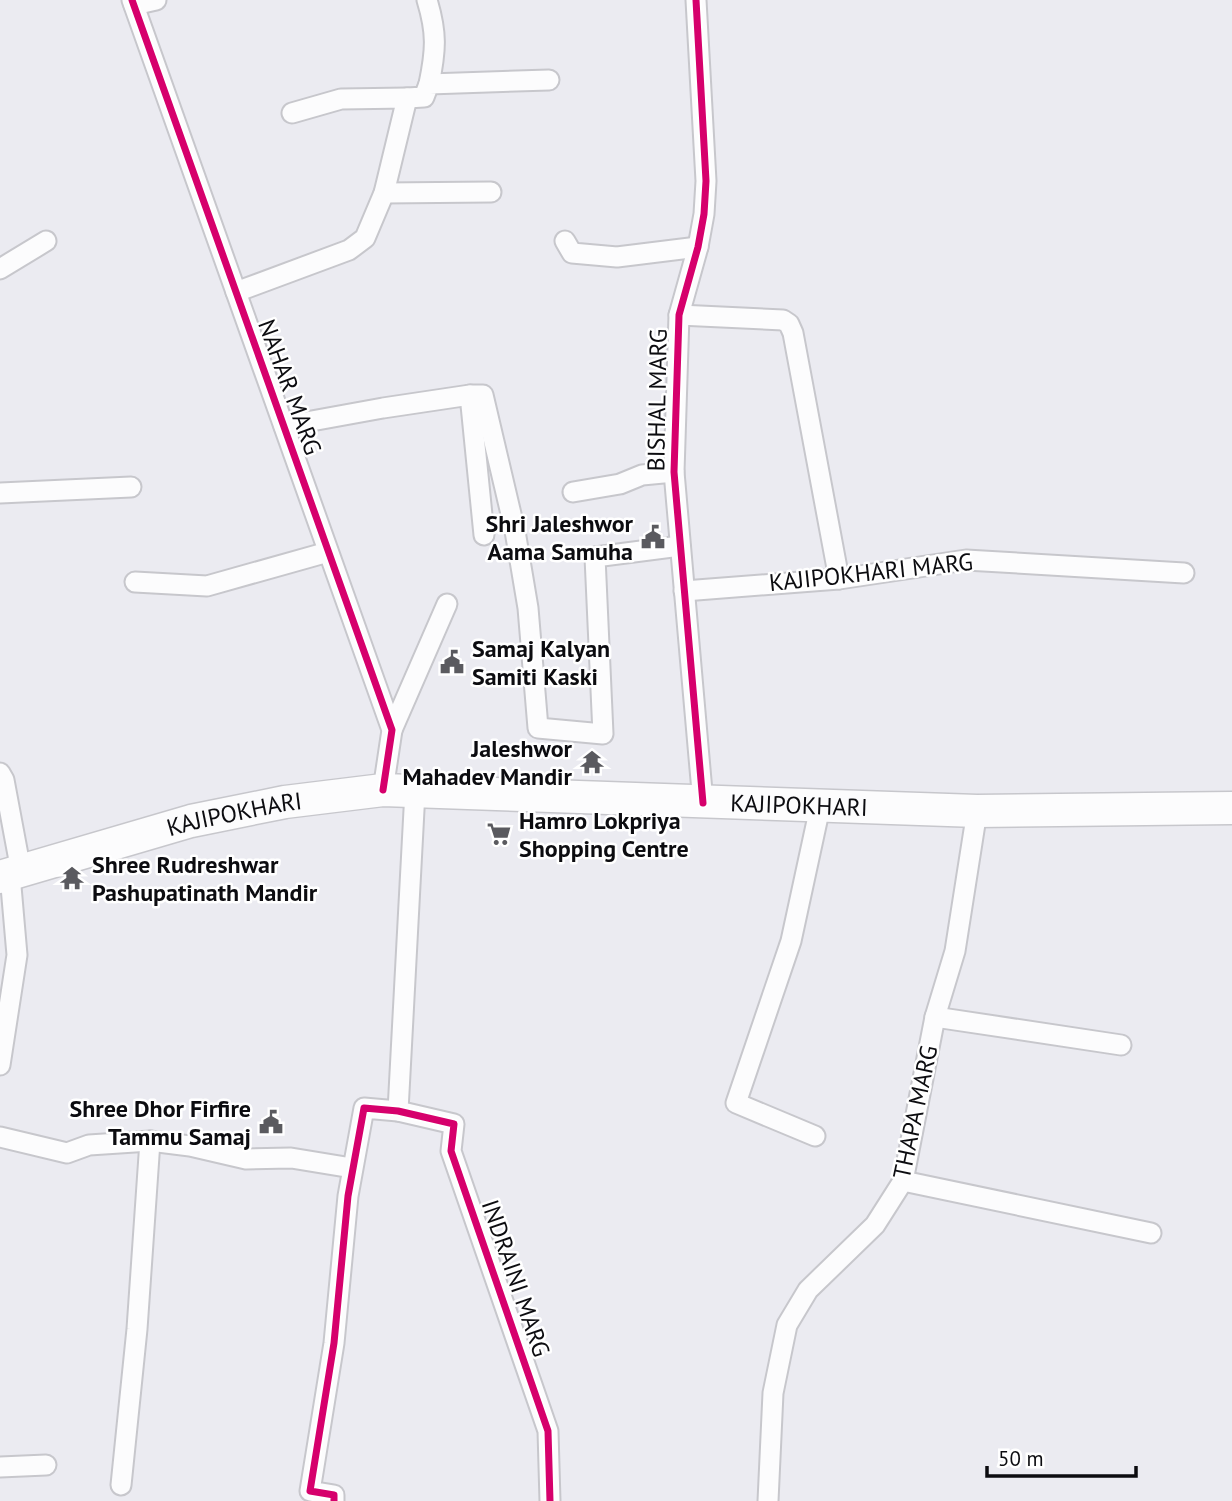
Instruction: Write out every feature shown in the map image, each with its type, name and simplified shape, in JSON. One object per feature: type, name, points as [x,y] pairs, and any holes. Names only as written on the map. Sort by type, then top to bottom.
[{"type":"main road","name":"KAJIPOKHARI","points":[[10,874],[191,821],[285,802],[383,790],[977,811],[1232,808]]},
{"type":"street","points":[[133,3],[156,0]]},
{"type":"street","points":[[292,113],[341,99],[424,97],[436,51],[433,20],[427,0]]},
{"type":"street","name":"BISHAL MARG","points":[[696,0],[706,181],[698,247],[679,315],[674,472],[703,803]]},
{"type":"street","name":"NAHAR MARG","points":[[133,3],[392,730],[383,790]]},
{"type":"street","points":[[429,83],[549,80]]},
{"type":"street","points":[[236,292],[349,250],[365,238],[384,193],[407,98]]},
{"type":"street","points":[[384,193],[491,192]]},
{"type":"street","points":[[0,269],[46,241]]},
{"type":"street","points":[[565,241],[572,253],[617,257],[698,247]]},
{"type":"street","points":[[679,315],[783,320],[789,324],[793,333],[839,579]]},
{"type":"street","points":[[470,395],[484,535]]},
{"type":"street","points":[[284,426],[383,408],[483,395],[514,531],[528,608],[538,728],[603,734],[595,557],[680,546]]},
{"type":"street","points":[[573,492],[620,484],[642,475],[674,472]]},
{"type":"street","points":[[0,493],[131,487]]},
{"type":"street","points":[[135,582],[206,586],[328,552]]},
{"type":"street","name":"KAJIPOKHARI MARG","points":[[684,590],[839,579],[966,559],[1184,573]]},
{"type":"street","points":[[392,730],[447,604]]},
{"type":"street","points":[[0,773],[4,780],[17,955],[0,1065]]},
{"type":"street","points":[[334,1501],[334,1495],[310,1491],[334,1343],[352,1167],[364,1108],[398,1111],[415,791]]},
{"type":"street","points":[[815,1136],[736,1103],[791,941],[820,807]]},
{"type":"street","name":"THAPA MARG","points":[[768,1501],[773,1393],[787,1325],[808,1290],[876,1225],[903,1181],[935,1017],[955,951],[977,811]]},
{"type":"street","points":[[935,1017],[1121,1045]]},
{"type":"street","name":"INDRAINI MARG","points":[[398,1111],[454,1124],[451,1151],[548,1431],[550,1501]]},
{"type":"street","points":[[0,1137],[67,1153],[89,1145],[150,1141],[190,1146],[246,1159],[291,1158],[352,1167]]},
{"type":"street","points":[[121,1485],[139,1303],[150,1141]]},
{"type":"street","points":[[903,1181],[1151,1233]]},
{"type":"street","points":[[0,1467],[46,1465]]},
{"type":"cycle path","points":[[132,0],[392,730],[383,790]]},
{"type":"cycle path","points":[[696,0],[706,181],[698,247],[679,315],[674,472],[703,803]]},
{"type":"cycle path","points":[[334,1501],[334,1495],[310,1491],[334,1343],[348,1196],[364,1108],[398,1111],[454,1124],[451,1151],[548,1431],[550,1501]]},
{"type":"place","name":"Shri Jaleshwor Aama Samuha","points":[[653,537]]},
{"type":"place","name":"Samaj Kalyan Samiti Kaski","points":[[452,662]]},
{"type":"place","name":"Jaleshwor Mahadev Mandir","points":[[592,762]]},
{"type":"place","name":"Hamro Lokpriya Shopping Centre","points":[[499,834]]},
{"type":"place","name":"Shree Rudreshwar Pashupatinath Mandir","points":[[72,878]]},
{"type":"place","name":"Shree Dhor Firfire Tammu Samaj","points":[[271,1122]]}]
